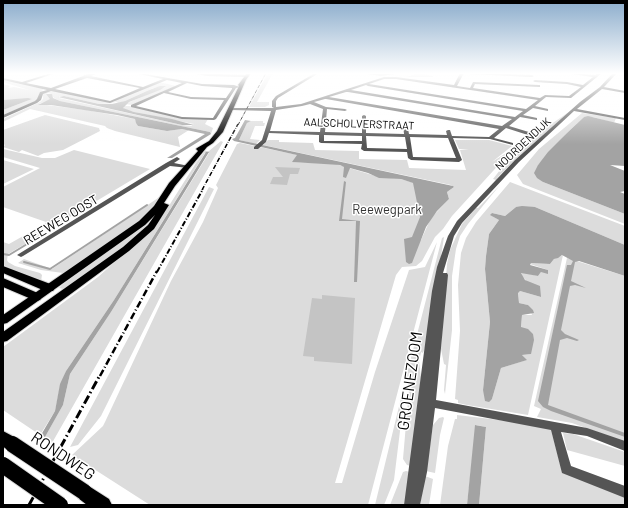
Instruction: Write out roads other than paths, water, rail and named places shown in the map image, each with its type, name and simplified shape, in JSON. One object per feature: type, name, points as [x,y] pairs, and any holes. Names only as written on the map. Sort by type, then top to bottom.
[{"type":"highway","points":[[3,269],[49,288]]},
{"type":"highway","points":[[3,282],[36,297]]},
{"type":"highway","name":"RONDWEG","points":[[7,441],[103,505]]},
{"type":"highway","points":[[3,465],[60,505]]},
{"type":"main road","points":[[3,338],[126,249],[151,227],[174,191],[176,182],[186,165],[216,137],[225,122],[224,119],[234,97]]},
{"type":"main road","points":[[3,320],[142,223],[157,208],[172,185],[176,182]]},
{"type":"main road","points":[[49,288],[64,294]]},
{"type":"main road","points":[[36,297],[50,303]]},
{"type":"street","points":[[3,117],[40,100],[40,97]]},
{"type":"street","points":[[86,97],[110,102],[123,97]]},
{"type":"street","points":[[153,97],[132,106],[180,118],[214,119],[229,97]]},
{"type":"street","points":[[185,97],[227,99]]},
{"type":"street","points":[[256,148],[264,141],[268,132],[274,101],[277,97]]},
{"type":"street","points":[[230,109],[273,109],[293,107],[329,97]]},
{"type":"street","points":[[384,97],[535,119]]},
{"type":"street","points":[[444,97],[527,110]]},
{"type":"street","points":[[533,97],[543,98],[569,97]]},
{"type":"street","name":"NOORDENDIJK","points":[[451,236],[459,222],[517,161],[590,97]]},
{"type":"street","points":[[325,98],[505,127],[530,134]]},
{"type":"street","points":[[490,138],[543,98]]},
{"type":"street","points":[[310,102],[325,108],[345,110]]},
{"type":"street","points":[[532,106],[546,110]]},
{"type":"street","points":[[325,108],[321,142],[364,143]]},
{"type":"street","points":[[574,110],[625,119]]},
{"type":"street","points":[[364,116],[364,149],[410,151]]},
{"type":"street","points":[[405,124],[411,158],[459,160],[448,131]]},
{"type":"street","name":"AALSCHOLVERSTRAAT","points":[[268,132],[490,138],[511,144]]},
{"type":"street","name":"REEWEG OOST","points":[[21,255],[28,255],[163,172],[158,170],[172,162],[186,165]]},
{"type":"street","name":"GROENEZOOM","points":[[410,505],[427,403],[445,268],[444,262],[451,236]]},
{"type":"street","points":[[427,403],[587,432],[625,446]]},
{"type":"street","name":"GROENEZOOM","points":[[414,505],[422,472],[427,403]]},
{"type":"street","points":[[555,427],[566,469],[625,492]]},
{"type":"waterway","points":[[24,262],[50,269],[147,205]]},
{"type":"waterway","points":[[3,254],[9,255],[42,235]]},
{"type":"railway","points":[[238,125],[253,97]]},
{"type":"railway","points":[[202,190],[238,124]]},
{"type":"railway","points":[[157,272],[203,189]]},
{"type":"railway","points":[[100,376],[157,271]]},
{"type":"railway","points":[[29,505],[100,375]]},
{"type":"park label","name":"Reewegpark","points":[[387,210]]}]
